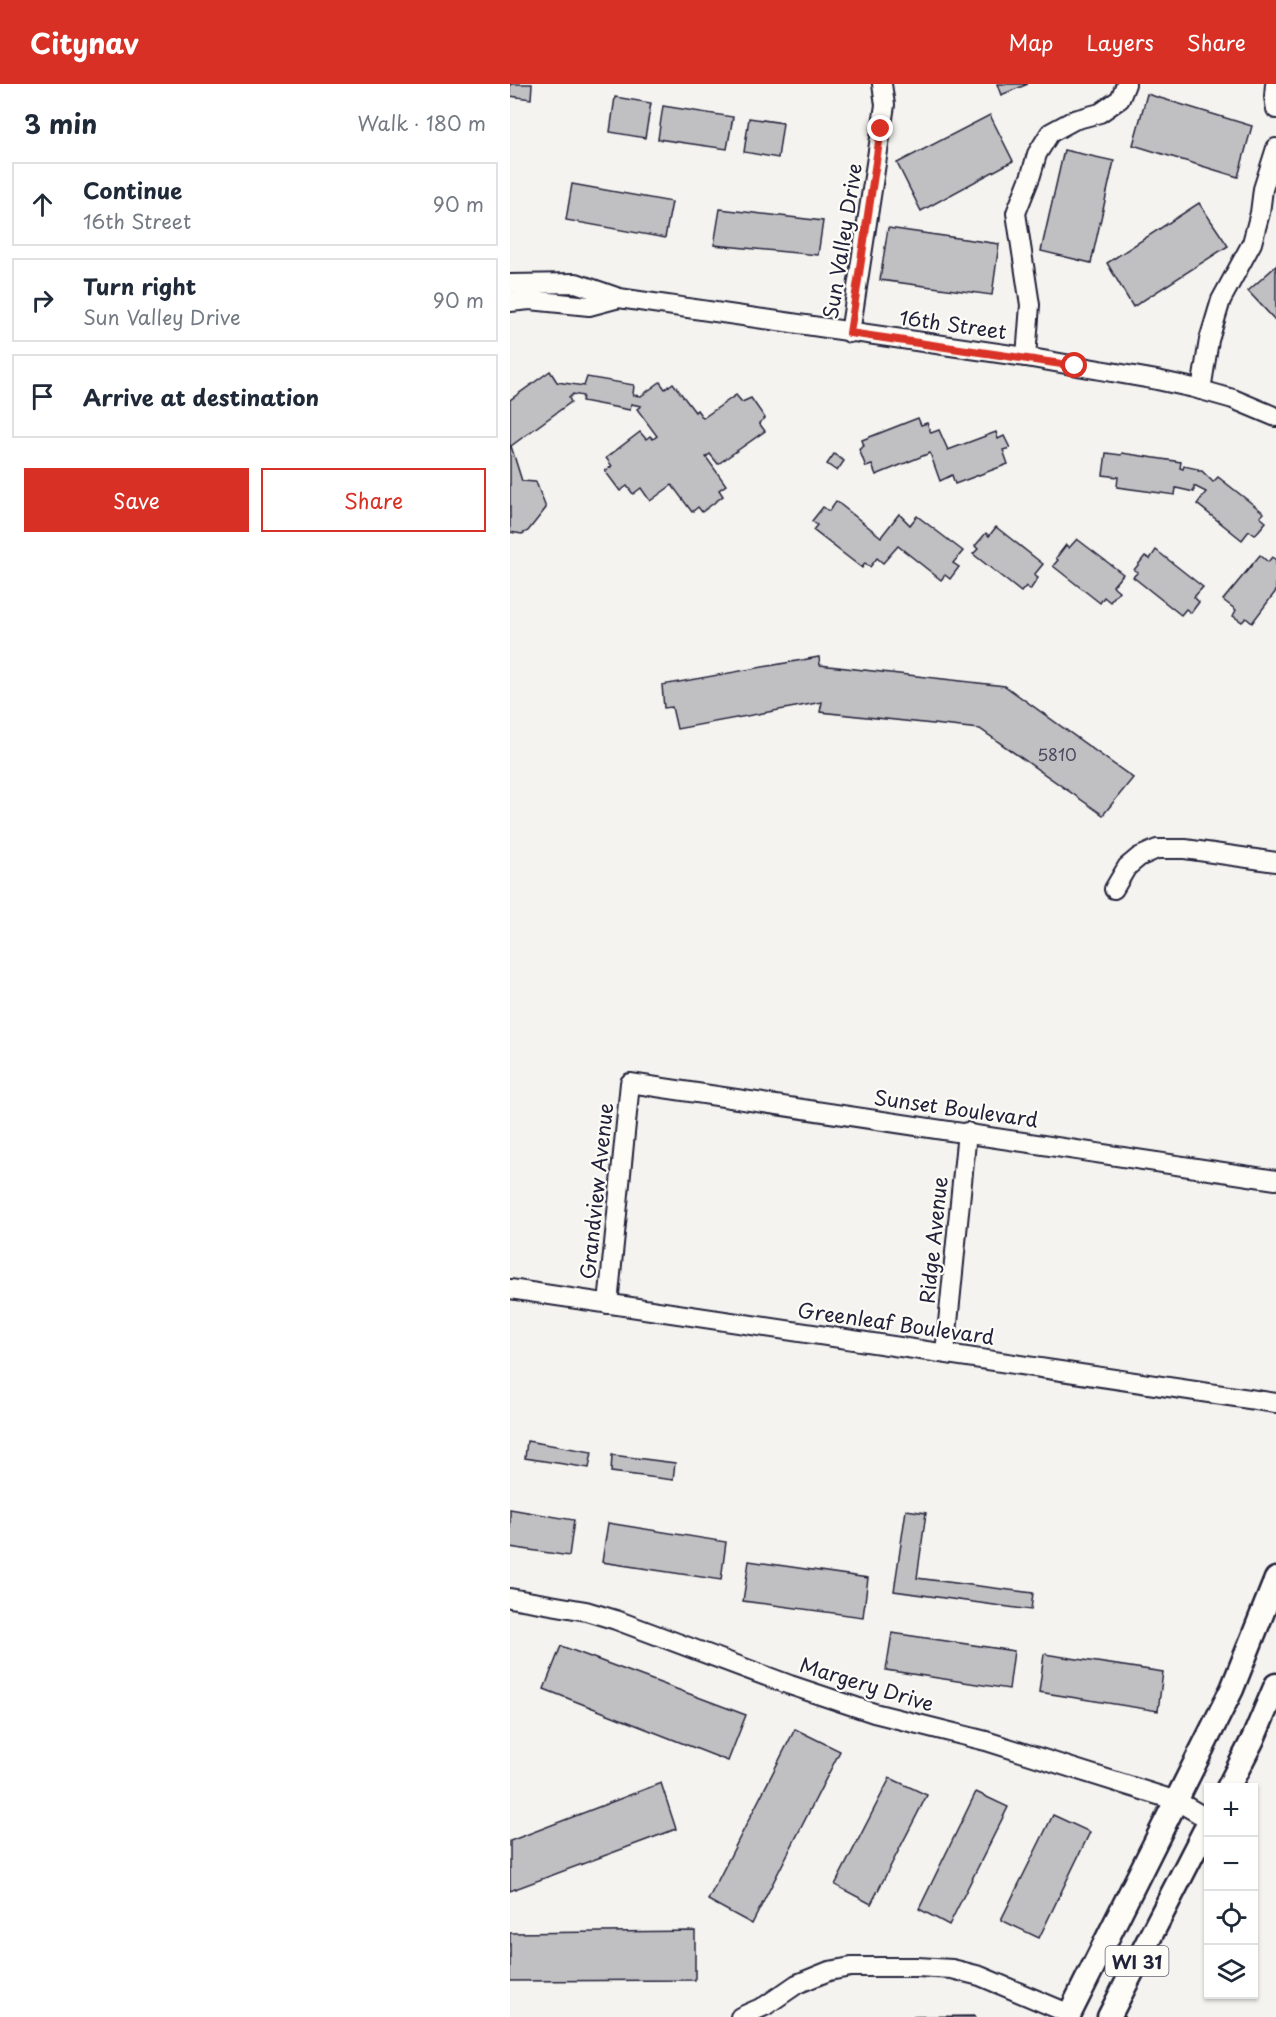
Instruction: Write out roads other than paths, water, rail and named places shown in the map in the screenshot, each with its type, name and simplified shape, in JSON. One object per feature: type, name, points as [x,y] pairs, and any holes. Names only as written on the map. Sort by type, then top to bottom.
[{"type":"main road","name":"WI 31","points":[[1069,2016],[1232,1689],[1276,1579]]},
{"type":"main road","points":[[1230,1783],[1276,1685]]},
{"type":"main road","name":"WI 31","points":[[1109,2017],[1204,1834]]},
{"type":"street","name":"Sun Valley Drive","points":[[850,333],[885,105],[882,84]]},
{"type":"street","points":[[1026,357],[1030,305],[1016,213],[1037,154],[1050,133],[1074,120],[1100,113],[1120,99],[1126,84]]},
{"type":"street","points":[[1275,84],[1276,109]]},
{"type":"street","points":[[1200,390],[1209,340],[1221,300],[1252,243],[1260,213],[1263,189],[1276,148]]},
{"type":"street","name":"16th Street","points":[[510,284],[576,283],[619,298],[1026,357],[1157,380],[1200,390],[1233,399],[1276,417]]},
{"type":"street","name":"16th Street","points":[[510,302],[530,300],[589,306],[619,298]]},
{"type":"street","points":[[1114,888],[1127,867],[1139,857],[1157,849],[1185,849],[1276,862]]},
{"type":"street","name":"Sunset Boulevard","points":[[630,1083],[1276,1180]]},
{"type":"street","name":"Grandview Avenue","points":[[608,1304],[630,1083]]},
{"type":"street","name":"Ridge Avenue","points":[[945,1353],[967,1132]]},
{"type":"street","name":"Greenleaf Boulevard","points":[[510,1289],[1276,1403]]},
{"type":"street","name":"Margery Drive","points":[[510,1598],[586,1611],[616,1620],[790,1685],[874,1713],[990,1742],[1177,1801],[1204,1816]]},
{"type":"street","points":[[740,2017],[765,2006],[797,1984],[829,1971],[851,1967],[952,1969],[981,1976],[1069,2016]]}]
